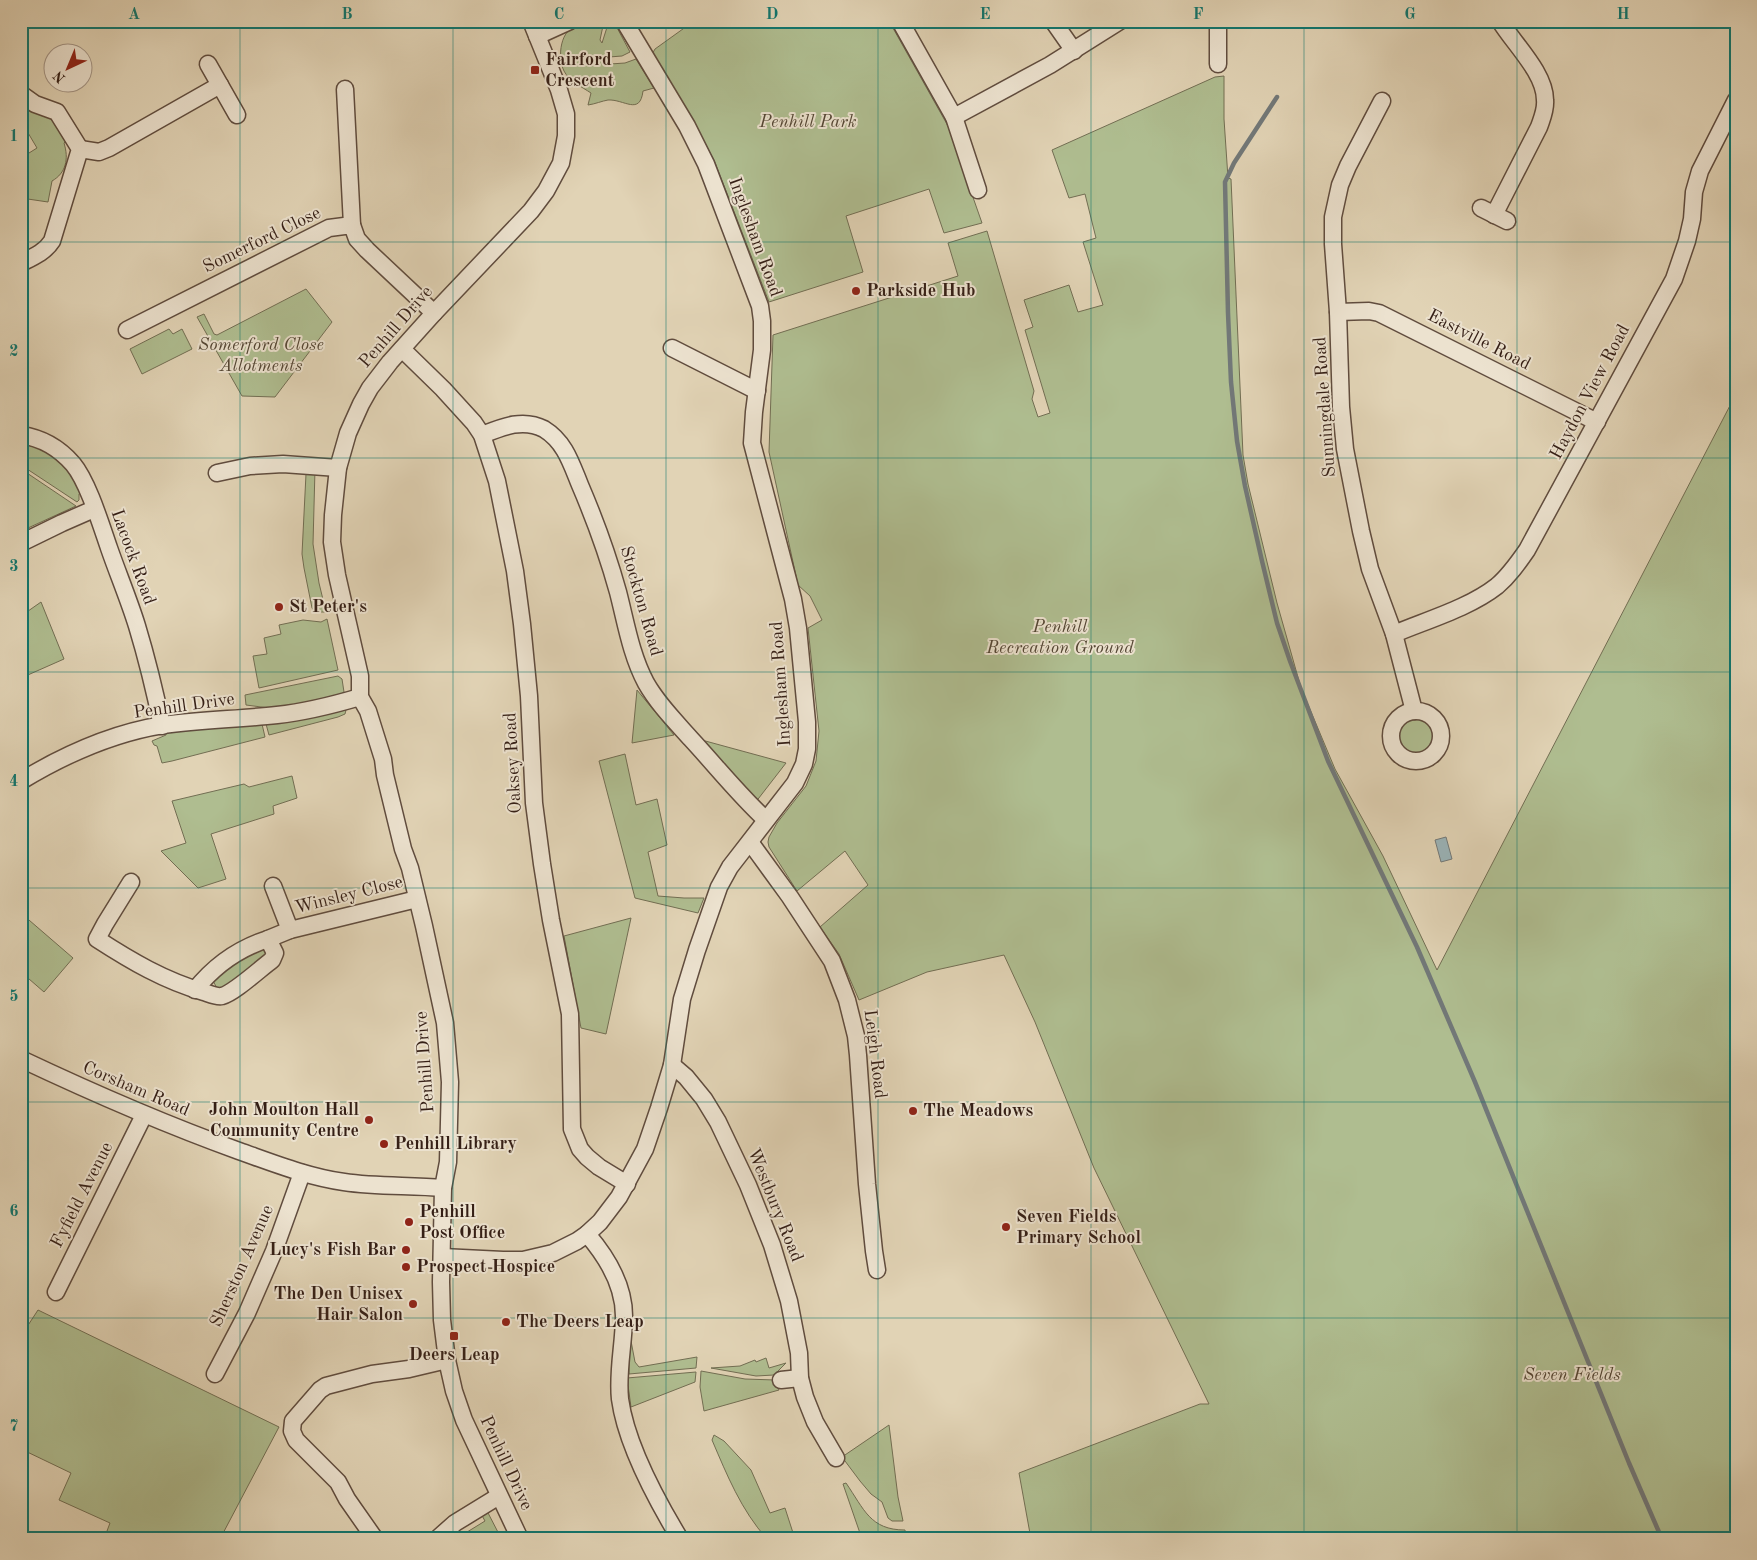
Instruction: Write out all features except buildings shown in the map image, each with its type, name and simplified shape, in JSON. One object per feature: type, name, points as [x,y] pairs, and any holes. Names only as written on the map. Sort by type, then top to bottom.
[{"type":"street","name":"Penhill Drive","points":[[520,1539],[458,1407],[447,1360],[442,1320],[442,1257],[443,1188],[448,1162],[450,1106],[448,1048],[441,1003],[385,775],[383,759],[368,711],[360,698],[360,676],[334,556],[333,515],[342,450],[361,404],[374,382],[434,313],[531,211],[546,191],[561,163],[566,136],[566,114],[559,90],[531,21]]},
{"type":"street","points":[[537,36],[570,21]]},
{"type":"street","name":"Inglesham Road","points":[[442,1257],[503,1260],[537,1258],[564,1248],[587,1234],[612,1208],[627,1184],[651,1134],[672,1065],[682,999],[707,919],[725,876],[795,784],[804,764],[807,749],[807,722],[798,628],[793,599],[752,443],[762,350],[762,322],[757,295],[706,164],[687,126],[624,21]]},
{"type":"street","points":[[900,21],[954,117],[978,190]]},
{"type":"street","points":[[1053,21],[1074,51]]},
{"type":"street","points":[[954,117],[1074,51],[1120,21]]},
{"type":"street","points":[[1218,21],[1218,64]]},
{"type":"street","points":[[1494,215],[1539,127],[1546,99],[1538,77],[1500,21]]},
{"type":"street","points":[[208,64],[237,115]]},
{"type":"street","points":[[21,94],[35,104],[56,112],[80,149],[99,152],[220,85]]},
{"type":"street","points":[[345,89],[352,225],[358,239],[367,250],[434,313]]},
{"type":"street","name":"Haydon View Road","points":[[1394,634],[1465,604],[1497,586],[1527,550],[1674,279],[1687,241],[1692,219],[1694,192],[1700,171],[1736,100]]},
{"type":"street","name":"Sunningdale Road","points":[[1382,101],[1348,166],[1340,185],[1336,202],[1333,244],[1338,312],[1341,408],[1352,491],[1370,569],[1394,634],[1414,711]]},
{"type":"street","points":[[21,263],[41,253],[52,241],[80,149]]},
{"type":"street","name":"Somerford Close","points":[[127,330],[329,228],[352,225]]},
{"type":"street","name":"Eastville Road","points":[[1338,312],[1369,311],[1379,314],[1597,422]]},
{"type":"street","points":[[672,348],[757,391]]},
{"type":"street","name":"Oaksey Road","points":[[402,349],[462,409],[482,435],[499,490],[520,606],[529,696],[534,803],[546,892],[570,1014],[572,1129],[580,1149],[587,1157],[599,1167],[627,1184]]},
{"type":"street","name":"Stockton Road","points":[[482,435],[520,423],[532,424],[559,441],[568,454],[600,534],[616,585],[628,635],[647,684],[664,709],[748,804],[766,820]]},
{"type":"street","name":"Lacock Road","points":[[21,435],[49,444],[72,464],[83,481],[137,626],[162,726]]},
{"type":"street","points":[[217,473],[250,466],[283,464],[338,468]]},
{"type":"street","points":[[21,543],[62,522],[94,510]]},
{"type":"street","name":"Penhill Drive","points":[[21,781],[114,737],[162,726],[280,715],[360,698]]},
{"type":"street","name":"Leigh Road","points":[[750,842],[795,904],[832,962],[847,1000],[858,1055],[868,1191],[877,1270]]},
{"type":"street","points":[[131,882],[97,939],[128,959],[163,977],[195,990],[218,996],[228,994],[272,960],[275,953],[268,939]]},
{"type":"street","name":"Winsley Close","points":[[272,886],[290,930]]},
{"type":"street","name":"Winsley Close","points":[[195,990],[205,977],[248,947],[290,930],[417,899]]},
{"type":"street","name":"Corsham Road","points":[[21,1059],[72,1084],[144,1115],[302,1173],[344,1182],[443,1188]]},
{"type":"street","name":"Westbury Road","points":[[672,1065],[696,1087],[718,1122],[761,1217],[789,1301],[799,1352],[800,1378],[812,1416],[836,1458]]},
{"type":"street","name":"Fyfield Avenue","points":[[56,1292],[144,1115]]},
{"type":"street","name":"Sherston Avenue","points":[[215,1374],[272,1257],[302,1173]]},
{"type":"street","points":[[587,1234],[606,1258],[622,1298],[624,1314],[619,1366],[620,1400],[627,1427],[650,1485],[680,1539]]},
{"type":"street","points":[[375,1539],[347,1499],[338,1482],[296,1440],[292,1431],[293,1421],[320,1390],[326,1386],[372,1374],[409,1369],[447,1360]]},
{"type":"street","points":[[781,1380],[800,1378]]},
{"type":"street","points":[[437,1539],[454,1523],[499,1496]]},
{"type":"green space","points":[[581,21],[604,21],[600,40],[602,43],[609,21],[614,22],[630,52],[622,56],[609,57],[610,64],[625,63],[636,59],[654,88],[643,91],[639,103],[635,105],[608,100],[588,105],[591,93],[566,75],[561,58],[562,44],[568,31],[579,25],[578,23]]},
{"type":"green space","name":"Penhill Park","points":[[694,21],[889,21],[948,126],[982,223],[944,233],[929,189],[846,216],[863,272],[769,302],[714,160],[687,110],[676,102],[650,58],[655,49]]},
{"type":"green space","points":[[1224,76],[1224,119],[1228,178],[1231,179],[1243,455],[1248,484],[1277,603],[1301,688],[1335,769],[1383,856],[1437,970],[1736,394],[1736,1539],[1031,1539],[1019,1473],[1200,1404],[1209,1404],[1094,1168],[1035,1022],[1004,955],[927,972],[859,1000],[839,954],[820,927],[868,885],[845,851],[797,891],[769,847],[769,837],[777,823],[806,786],[816,761],[819,731],[808,628],[822,620],[810,596],[798,585],[769,452],[773,335],[958,276],[948,243],[987,231],[1034,391],[1032,399],[1038,417],[1050,413],[1025,330],[1033,327],[1024,300],[1069,285],[1078,312],[1103,305],[1083,242],[1096,238],[1085,194],[1069,198],[1052,150],[1215,77]]},
{"type":"green space","points":[[21,107],[51,118],[66,141],[64,143],[65,165],[57,178],[52,181],[48,202],[21,198],[21,158],[37,148],[21,121]]},
{"type":"green space","name":"Somerford Close Allotments","points":[[306,289],[332,322],[275,397],[242,396],[197,317],[204,314],[214,334],[217,335]]},
{"type":"green space","points":[[169,329],[173,334],[182,329],[192,349],[142,374],[130,349]]},
{"type":"green space","points":[[21,441],[31,442],[64,462],[82,492],[79,494],[77,502],[21,465]]},
{"type":"green space","points":[[21,469],[76,506],[28,528],[21,526]]},
{"type":"green space","points":[[315,469],[313,544],[326,612],[315,612],[312,608],[302,554],[306,474]]},
{"type":"green space","points":[[41,602],[64,659],[21,678],[21,616]]},
{"type":"green space","points":[[327,619],[338,670],[259,688],[253,656],[267,654],[264,638],[281,634],[279,625],[303,620],[321,622]]},
{"type":"green space","points":[[338,676],[342,679],[344,692],[341,694],[303,704],[269,708],[246,705],[245,695]]},
{"type":"green space","points":[[637,690],[674,735],[632,743]]},
{"type":"green space","points":[[346,710],[345,714],[338,717],[269,735],[266,724]]},
{"type":"green space","points":[[1416,719],[1423,720],[1429,724],[1433,730],[1433,744],[1429,750],[1423,754],[1416,755],[1409,754],[1403,750],[1399,744],[1398,737],[1399,730],[1403,724],[1409,720]]},
{"type":"green space","points":[[262,724],[265,737],[162,763],[157,746],[152,741],[166,735],[165,731]]},
{"type":"green space","points":[[698,739],[786,763],[755,803]]},
{"type":"green space","points":[[625,754],[636,805],[657,799],[667,845],[648,852],[658,896],[704,898],[698,913],[635,898],[599,761]]},
{"type":"green space","points":[[292,776],[297,798],[273,806],[274,814],[211,834],[226,879],[198,888],[161,851],[186,843],[172,801],[244,784],[249,787]]},
{"type":"green space","points":[[22,914],[73,958],[44,992],[21,972]]},
{"type":"green space","points":[[631,918],[606,1034],[581,1028],[564,936]]},
{"type":"green space","points":[[263,948],[268,953],[227,988],[217,988],[213,981],[227,965]]},
{"type":"green space","points":[[38,1310],[279,1427],[220,1539],[122,1539],[107,1531],[110,1523],[59,1500],[71,1473],[21,1449],[21,1336]]},
{"type":"green space","points":[[631,1341],[635,1362],[639,1367],[697,1357],[696,1368],[629,1374],[629,1349]]},
{"type":"green space","points":[[766,1358],[769,1368],[786,1363],[774,1375],[756,1376],[711,1368],[740,1366]]},
{"type":"green space","points":[[701,1371],[745,1379],[775,1380],[779,1390],[704,1411],[700,1387]]},
{"type":"green space","points":[[696,1372],[695,1382],[631,1407],[627,1378]]},
{"type":"green space","points":[[889,1425],[903,1521],[892,1521],[888,1518],[882,1502],[871,1494],[842,1457]]},
{"type":"green space","points":[[714,1435],[724,1441],[751,1470],[770,1513],[785,1508],[795,1539],[767,1539],[758,1528],[742,1504],[729,1479],[712,1440]]},
{"type":"green space","points":[[846,1483],[869,1516],[884,1526],[905,1530],[906,1539],[862,1539],[843,1484]]},
{"type":"green space","points":[[486,1509],[501,1538],[443,1539],[453,1530],[459,1537],[485,1521],[480,1512]]},
{"type":"water","points":[[1446,837],[1452,859],[1441,862],[1435,840]]},
{"type":"waterway","points":[[1277,97],[1234,163],[1225,182],[1231,382],[1237,441],[1245,486],[1277,623],[1328,761],[1417,947],[1475,1082],[1629,1463],[1662,1539]]},
{"type":"place","name":"Fairford Crescent","points":[[535,70]]},
{"type":"place","name":"Parkside Hub","points":[[856,291]]},
{"type":"place","name":"St Peter's","points":[[279,607]]},
{"type":"place","name":"The Meadows","points":[[913,1111]]},
{"type":"place","name":"John Moulton Hall Community Centre","points":[[369,1120]]},
{"type":"place","name":"Penhill Library","points":[[384,1144]]},
{"type":"place","name":"Penhill Post Office","points":[[409,1222]]},
{"type":"place","name":"Seven Fields Primary School","points":[[1006,1227]]},
{"type":"place","name":"Lucy's Fish Bar","points":[[406,1250]]},
{"type":"place","name":"Prospect Hospice","points":[[406,1267]]},
{"type":"place","name":"The Den Unisex Hair Salon","points":[[413,1304]]},
{"type":"place","name":"The Deers Leap","points":[[506,1322]]},
{"type":"place","name":"Deers Leap","points":[[454,1336]]},
{"type":"park label","name":"Penhill Recreation Ground","points":[[1060,638]]},
{"type":"park label","name":"Seven Fields","points":[[1572,1375]]}]
